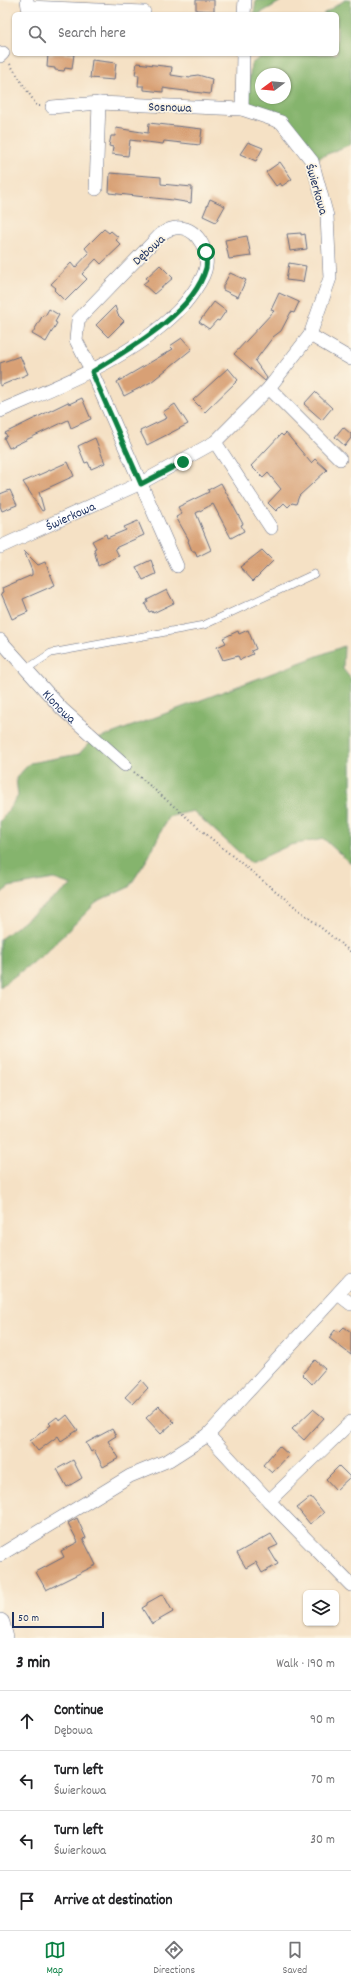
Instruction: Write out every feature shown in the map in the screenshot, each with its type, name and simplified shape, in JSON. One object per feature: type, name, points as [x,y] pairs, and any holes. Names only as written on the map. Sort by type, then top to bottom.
[{"type":"main road","points":[[0,1623],[4,1638]]},
{"type":"street","points":[[27,0],[28,7],[144,12]]},
{"type":"street","points":[[244,12],[245,0]]},
{"type":"street","points":[[242,108],[243,56]]},
{"type":"street","points":[[96,188],[99,103]]},
{"type":"street","name":"Sosnowa","points":[[52,107],[99,103],[242,108]]},
{"type":"street","name":"Świerkowa","points":[[0,547],[141,484],[215,442],[268,388],[310,335],[330,278],[327,216],[312,161],[281,122],[242,108]]},
{"type":"street","name":"Dębowa","points":[[0,411],[92,372],[162,326],[189,299],[206,267],[206,252],[201,240],[193,233],[181,228],[171,229],[160,235],[89,306],[78,320],[76,340],[92,372]]},
{"type":"street","points":[[310,335],[351,359]]},
{"type":"street","points":[[92,372],[177,566]]},
{"type":"street","points":[[268,388],[340,459]]},
{"type":"street","points":[[215,442],[271,528]]},
{"type":"street","name":"Klonowa","points":[[0,640],[25,670],[62,709],[125,765]]},
{"type":"street","points":[[0,1555],[130,1476],[169,1460],[208,1435],[351,1279]]},
{"type":"street","points":[[338,1294],[351,1304]]},
{"type":"street","points":[[269,1501],[351,1422]]},
{"type":"street","points":[[208,1435],[269,1501],[351,1584]]},
{"type":"lane","points":[[25,670],[51,653],[204,625],[314,574]]},
{"type":"path","points":[[1,55],[36,106],[52,107]]},
{"type":"path","points":[[125,765],[220,846],[351,952]]},
{"type":"green space","points":[[256,0],[283,0],[262,12],[254,12]]},
{"type":"green space","points":[[345,0],[351,0],[351,144],[318,158],[282,116],[247,104],[251,64],[262,56],[339,56],[339,12],[326,12]]},
{"type":"green space","points":[[344,646],[343,669],[351,679],[351,864],[324,839],[290,845],[251,863],[193,811],[168,817],[148,858],[129,887],[96,903],[44,954],[0,987],[0,939],[72,885],[54,879],[9,887],[0,894],[0,822],[18,796],[16,778],[30,763],[79,754],[90,742]]},
{"type":"building","points":[[196,0],[214,0],[214,11],[196,10]]},
{"type":"building","points":[[48,56],[74,56],[72,69],[65,68],[64,71],[47,67]]},
{"type":"building","points":[[92,60],[116,63],[114,80],[90,78]]},
{"type":"building","points":[[137,63],[172,67],[171,75],[190,78],[191,76],[198,75],[212,79],[210,94],[163,88],[163,92],[144,90],[144,86],[138,86],[139,75],[135,75]]},
{"type":"building","points":[[149,123],[202,129],[200,145],[164,141],[163,144],[130,140],[128,156],[112,154],[113,147],[109,146],[111,136],[115,136],[116,128],[148,133]]},
{"type":"building","points":[[248,142],[263,148],[256,161],[240,154]]},
{"type":"building","points":[[280,162],[292,179],[282,186],[280,183],[276,186],[266,172]]},
{"type":"building","points":[[110,173],[161,177],[161,184],[192,187],[191,203],[109,193]]},
{"type":"building","points":[[210,199],[225,206],[216,222],[203,216]]},
{"type":"building","points":[[104,229],[109,233],[111,231],[118,237],[116,240],[121,245],[101,264],[96,259],[82,274],[87,279],[65,301],[54,290],[56,288],[51,284],[71,263],[75,268],[89,253],[85,248]]},
{"type":"building","points":[[301,233],[301,235],[305,234],[307,249],[290,251],[287,234]]},
{"type":"building","points":[[247,236],[251,256],[229,259],[225,240]]},
{"type":"building","points":[[289,263],[306,266],[303,282],[286,280]]},
{"type":"building","points":[[160,265],[173,278],[154,294],[143,284],[148,280],[146,278]]},
{"type":"building","points":[[230,273],[246,280],[238,297],[223,290],[223,286]]},
{"type":"building","points":[[279,293],[299,302],[294,313],[291,312],[281,331],[273,337],[255,361],[267,378],[265,381],[234,354],[274,311],[271,310]]},
{"type":"building","points":[[214,302],[226,311],[219,321],[217,320],[209,329],[199,322]]},
{"type":"building","points":[[115,306],[118,315],[124,321],[108,337],[96,325]]},
{"type":"building","points":[[49,309],[59,315],[55,322],[57,323],[46,342],[32,334],[43,315],[45,316]]},
{"type":"building","points":[[182,338],[192,349],[151,382],[124,396],[117,382],[173,349],[170,346]]},
{"type":"building","points":[[20,356],[28,374],[0,386],[0,363]]},
{"type":"building","points":[[228,368],[238,380],[205,412],[193,400]]},
{"type":"building","points":[[315,392],[332,408],[322,420],[304,404]]},
{"type":"building","points":[[82,398],[91,419],[71,428],[68,420],[9,448],[4,438],[7,436],[5,433],[68,402],[69,404]]},
{"type":"building","points":[[175,404],[188,424],[147,445],[140,431],[167,418],[163,412]]},
{"type":"building","points":[[343,427],[351,434],[351,438],[345,446],[335,437]]},
{"type":"building","points":[[286,433],[311,463],[315,459],[327,470],[299,496],[296,504],[292,503],[288,507],[284,503],[276,511],[268,503],[281,489],[268,473],[263,478],[251,466],[281,434],[283,436]]},
{"type":"building","points":[[95,438],[105,463],[91,469],[88,462],[85,463],[78,446]]},
{"type":"building","points":[[68,462],[74,476],[39,492],[44,510],[42,511],[23,482]]},
{"type":"building","points":[[221,483],[243,524],[241,525],[244,531],[231,538],[213,504],[196,513],[211,550],[197,557],[195,551],[192,551],[188,541],[189,540],[176,517],[182,514],[178,507],[209,492],[208,490]]},
{"type":"building","points":[[10,490],[17,505],[2,511],[0,506],[0,494]]},
{"type":"building","points":[[138,521],[144,535],[115,548],[119,556],[98,566],[94,549],[96,548],[92,541],[106,534],[107,538],[126,530],[124,527]]},
{"type":"building","points":[[262,550],[273,561],[253,581],[240,567]]},
{"type":"building","points":[[24,551],[38,565],[45,562],[55,585],[23,599],[28,612],[12,619],[1,593],[3,592],[2,588],[32,575],[32,571]]},
{"type":"building","points":[[151,560],[156,574],[143,580],[136,567]]},
{"type":"building","points":[[167,590],[174,603],[153,613],[152,611],[149,612],[145,604],[148,602],[147,600]]},
{"type":"building","points":[[248,630],[256,649],[251,651],[253,654],[240,660],[238,656],[223,660],[217,647],[226,643],[223,638],[238,631],[239,634]]},
{"type":"building","points":[[344,1327],[351,1332],[351,1355],[329,1338],[335,1330],[339,1332]]},
{"type":"building","points":[[315,1360],[325,1369],[312,1384],[302,1374]]},
{"type":"building","points":[[141,1380],[148,1388],[133,1404],[125,1397]]},
{"type":"building","points":[[159,1406],[174,1422],[161,1434],[146,1418]]},
{"type":"building","points":[[313,1409],[324,1418],[304,1440],[292,1429]]},
{"type":"building","points":[[67,1415],[78,1430],[61,1441],[58,1436],[38,1451],[30,1441],[51,1425],[49,1423],[57,1417],[60,1421]]},
{"type":"building","points":[[112,1429],[116,1436],[108,1441],[119,1458],[103,1467],[94,1450],[91,1452],[86,1443]]},
{"type":"building","points":[[279,1446],[289,1455],[272,1473],[263,1465]]},
{"type":"building","points":[[73,1460],[82,1478],[67,1487],[57,1469]]},
{"type":"building","points":[[339,1466],[350,1477],[336,1490],[326,1479]]},
{"type":"building","points":[[311,1497],[324,1513],[310,1524],[297,1508]]},
{"type":"building","points":[[77,1518],[86,1538],[83,1539],[96,1565],[46,1590],[36,1572],[64,1557],[61,1551],[78,1542],[68,1523]]},
{"type":"building","points":[[271,1534],[278,1545],[269,1549],[278,1564],[262,1573],[256,1562],[246,1568],[237,1553]]},
{"type":"building","points":[[163,1594],[173,1612],[152,1624],[142,1608],[147,1605],[147,1603]]},
{"type":"route","points":[[183,462],[141,484],[92,372],[162,326],[178,311],[189,299],[198,284],[206,267],[206,252]]}]
